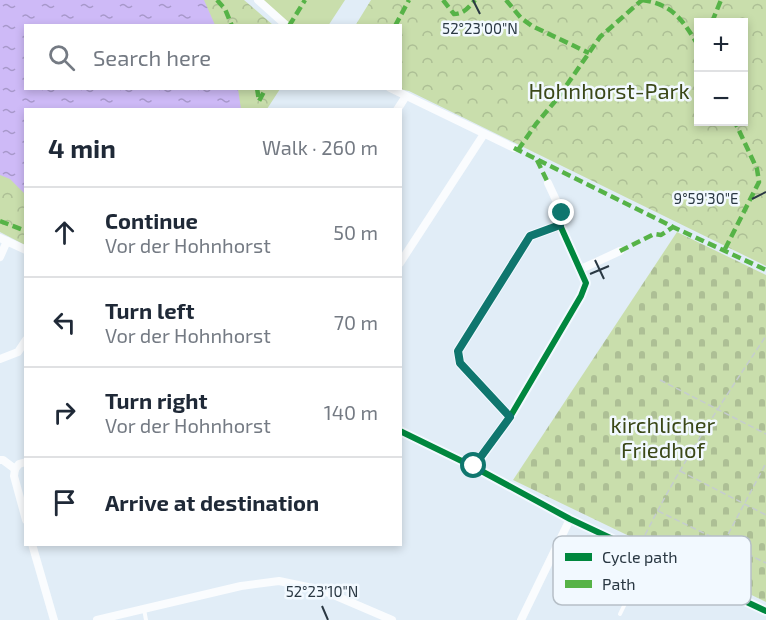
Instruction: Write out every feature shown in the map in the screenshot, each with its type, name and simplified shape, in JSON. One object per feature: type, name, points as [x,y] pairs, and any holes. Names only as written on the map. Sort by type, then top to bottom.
[{"type":"street","points":[[258,0],[284,24]]},
{"type":"street","points":[[394,90],[514,148]]},
{"type":"street","points":[[398,108],[406,96]]},
{"type":"street","points":[[402,260],[484,134]]},
{"type":"street","points":[[474,466],[510,417],[581,296],[586,282],[560,225],[562,213],[548,183]]},
{"type":"street","points":[[510,417],[460,363],[458,351],[530,236],[560,225]]},
{"type":"street","points":[[0,256],[4,240],[24,249]]},
{"type":"street","points":[[581,269],[620,251]]},
{"type":"street","points":[[0,359],[14,355],[24,343]]},
{"type":"street","points":[[402,432],[474,466],[570,519],[607,536]]},
{"type":"street","points":[[0,460],[15,469]]},
{"type":"street","points":[[24,463],[15,469],[14,476],[24,513]]},
{"type":"street","points":[[562,536],[570,519]]},
{"type":"street","points":[[33,546],[54,620]]},
{"type":"street","points":[[521,620],[553,554]]},
{"type":"street","points":[[97,620],[241,586],[279,581],[322,590],[392,620]]},
{"type":"street","points":[[751,603],[766,610]]},
{"type":"lane","points":[[620,614],[624,605]]},
{"type":"lane","points":[[143,608],[146,620]]},
{"type":"path","points":[[644,536],[679,470],[766,336]]},
{"type":"path","points":[[660,380],[766,434]]},
{"type":"path","points":[[727,536],[766,463]]},
{"type":"path","points":[[679,470],[766,516]]},
{"type":"path","points":[[657,511],[711,536]]},
{"type":"path","points":[[751,556],[766,563]]},
{"type":"green space","points":[[0,0],[244,0],[272,24],[24,24],[24,90],[279,90],[268,108],[24,108],[24,244],[0,232]]},
{"type":"green space","points":[[261,0],[345,0],[329,24],[289,24]]},
{"type":"green space","name":"Hohnhorst-Park","points":[[371,0],[766,0],[766,266],[402,90],[402,24],[356,24]]},
{"type":"green space","name":"kirchlicher Friedhof","points":[[677,232],[766,275],[766,602],[751,595],[751,536],[629,536],[513,480]]},
{"type":"water","points":[[0,0],[204,0],[215,24],[24,24],[24,90],[238,90],[241,108],[24,108],[24,193],[10,179],[0,175]]},
{"type":"marked path","points":[[217,0],[225,9],[231,24]]},
{"type":"marked path","points":[[290,24],[305,0]]},
{"type":"marked path","points":[[396,24],[409,0]]},
{"type":"marked path","points":[[443,0],[454,14],[468,8],[475,0]]},
{"type":"marked path","points":[[506,0],[521,18],[532,26],[589,53]]},
{"type":"marked path","points":[[642,0],[662,5],[676,15],[694,39]]},
{"type":"marked path","points":[[518,150],[600,37],[642,0]]},
{"type":"marked path","points":[[714,18],[721,0]]},
{"type":"marked path","points":[[257,90],[259,101],[265,90]]},
{"type":"marked path","points":[[725,249],[759,182],[757,169],[737,126]]},
{"type":"marked path","points":[[514,148],[673,227],[766,270]]},
{"type":"marked path","points":[[537,160],[548,183]]},
{"type":"marked path","points":[[0,221],[24,230]]},
{"type":"marked path","points":[[620,251],[654,234],[661,235],[673,227]]},
{"type":"cycle path","points":[[474,467],[510,417],[581,296],[586,283],[560,225],[530,236],[458,351],[460,363],[510,417]]},
{"type":"cycle path","points":[[402,432],[606,536]]},
{"type":"cycle path","points":[[751,604],[766,611]]},
{"type":"route","points":[[474,466],[510,417],[460,363],[458,351],[530,236],[560,225],[562,213]]}]
